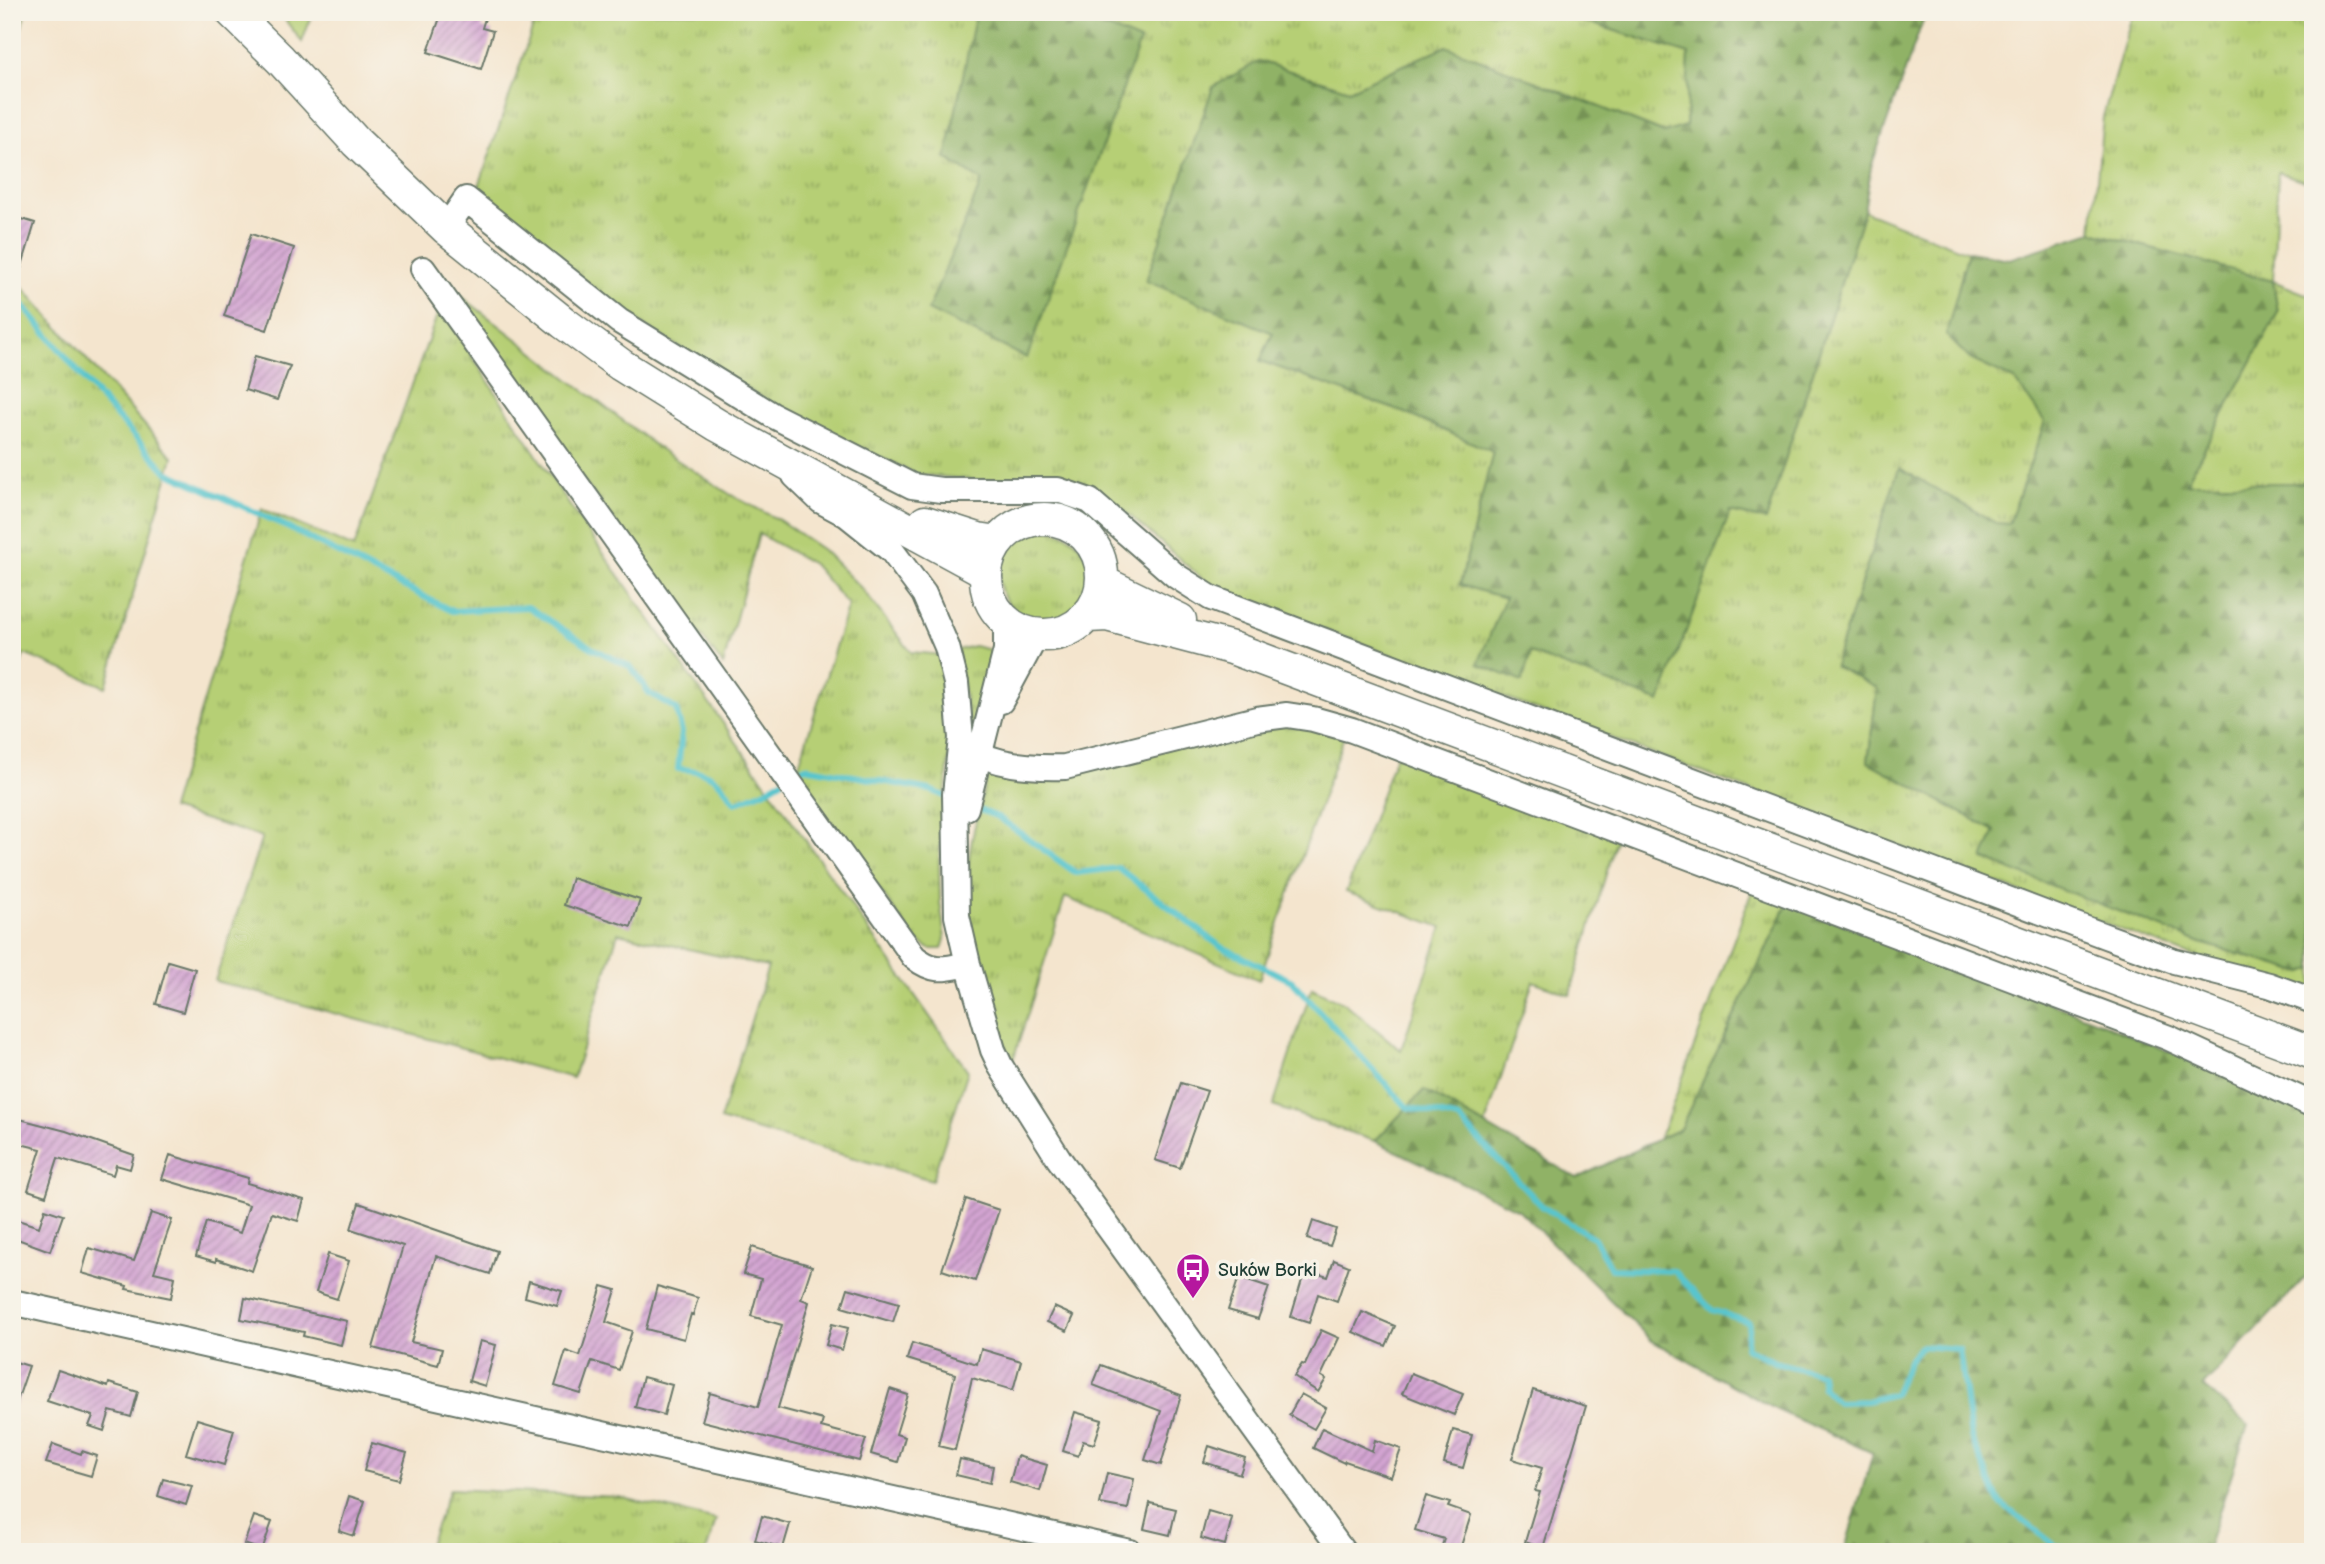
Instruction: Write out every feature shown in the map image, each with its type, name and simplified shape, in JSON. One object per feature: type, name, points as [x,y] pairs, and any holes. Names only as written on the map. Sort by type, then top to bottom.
[{"type":"main road","points":[[232,12],[281,59],[356,142],[446,228],[509,281],[621,365],[717,425],[979,568],[986,575]]},
{"type":"main road","points":[[251,12],[281,59]]},
{"type":"main road","points":[[855,499],[978,539],[998,542]]},
{"type":"main road","points":[[1053,520],[1076,528],[1094,546],[1099,557],[1102,582],[1095,606],[1087,616],[1064,632],[1051,635],[1021,630],[1006,621],[991,600],[986,575],[998,542],[1006,533],[1028,521],[1053,520]]},
{"type":"main road","points":[[1102,582],[1232,648]]},
{"type":"main road","points":[[1087,616],[1107,615],[1232,648],[2313,1054]]},
{"type":"street","points":[[446,228],[466,199],[619,321],[772,415],[912,486],[941,490],[1058,490],[1090,501],[1176,576],[1211,598],[2105,936],[2174,961],[2269,985],[2313,1001]]},
{"type":"street","points":[[423,269],[914,957],[926,967],[968,964]]},
{"type":"street","points":[[774,457],[821,501],[847,515],[892,551],[924,594],[947,646],[956,683],[961,738],[957,916],[993,1050],[1001,1067],[1042,1133],[1343,1552]]},
{"type":"street","points":[[961,802],[989,723],[996,681],[1006,650],[1006,621]]},
{"type":"street","points":[[989,723],[1037,634]]},
{"type":"street","points":[[979,754],[988,759],[1037,768],[1065,767],[1257,719],[1287,715],[1313,719],[1352,730],[2169,1038],[2313,1105]]},
{"type":"street","points":[[12,1302],[1130,1552]]},
{"type":"green space","points":[[12,12],[26,12],[12,59]]},
{"type":"green space","points":[[279,12],[313,12],[302,42]]},
{"type":"green space","points":[[538,12],[1555,12],[1689,54],[1686,126],[1665,133],[1446,46],[1349,90],[1259,61],[1273,333],[1261,361],[1408,414],[1493,452],[1460,584],[1506,597],[1530,653],[1660,701],[1730,512],[1766,519],[1864,211],[1968,252],[1946,335],[1970,359],[2015,380],[2045,421],[2009,524],[1996,523],[1899,468],[1834,666],[1877,688],[1868,762],[1996,831],[1984,859],[2201,943],[2303,973],[2313,969],[2313,990],[2183,953],[1213,588],[1112,500],[1084,484],[1045,480],[975,480],[916,474],[790,415],[640,323],[475,198]]},
{"type":"green space","points":[[976,12],[1072,12],[1140,41],[1027,358],[928,310],[982,181],[946,158]]},
{"type":"green space","points":[[1555,12],[1926,12],[1871,167],[1864,211],[1766,520],[1730,512],[1660,702],[1531,653],[1522,682],[1478,664],[1505,598],[1460,585],[1493,452],[1408,414],[1260,361],[1273,333],[1146,281],[1213,87],[1259,61],[1349,90],[1446,46],[1664,133],[1686,126],[1689,54]]},
{"type":"green space","points":[[2133,12],[2313,12],[2313,184],[2278,172],[2273,281],[2092,232],[2103,117]]},
{"type":"green space","points":[[2092,232],[2273,281],[2278,312],[2186,483],[2302,483],[2313,470],[2313,969],[2303,973],[2201,943],[1983,859],[1995,831],[1868,762],[1877,688],[1834,666],[1899,468],[1996,523],[2009,524],[2045,422],[2015,380],[1970,359],[1946,335],[1968,252],[2009,259]]},
{"type":"green space","points":[[12,275],[173,457],[106,687],[24,654],[12,689]]},
{"type":"green space","points":[[2273,281],[2313,297],[2313,470],[2302,483],[2186,483],[2278,312]]},
{"type":"green space","points":[[449,287],[657,447],[731,495],[779,520],[823,550],[862,589],[911,652],[942,655],[952,726],[939,860],[940,902],[945,939],[942,949],[930,949],[916,940],[821,809],[797,771],[848,605],[813,564],[759,534],[723,665],[580,476]]},
{"type":"green space","points":[[440,307],[568,503],[968,1071],[932,1180],[720,1120],[768,967],[618,933],[573,1078],[215,981],[262,837],[171,809],[262,509],[354,548]]},
{"type":"green space","points":[[1045,530],[1063,534],[1077,544],[1087,558],[1091,576],[1087,594],[1077,608],[1063,618],[1045,622],[1027,618],[1013,608],[1003,594],[999,576],[1003,558],[1013,544],[1027,534]]},
{"type":"green space","points":[[974,646],[994,651],[971,737],[957,650]]},
{"type":"green space","points":[[1286,722],[1344,736],[1259,980],[1065,897],[1012,1063],[980,975],[966,902],[968,863],[990,767]]},
{"type":"green space","points":[[1396,755],[1617,837],[1570,995],[1533,981],[1485,1125],[1424,1090],[1375,1141],[1273,1106],[1312,988],[1344,1003],[1401,1050],[1442,927],[1346,892]]},
{"type":"green space","points":[[1753,888],[1788,903],[1680,1129],[1658,1139],[1664,1128]]},
{"type":"green space","points":[[1788,903],[2092,1019],[2313,1112],[2313,1269],[2203,1386],[2248,1425],[2206,1552],[1844,1552],[1873,1453],[1777,1410],[1652,1341],[1519,1210],[1375,1141],[1424,1090],[1577,1178],[1680,1129]]},
{"type":"green space","points":[[450,1489],[619,1497],[716,1520],[706,1552],[474,1552],[449,1546],[447,1552],[426,1552]]},
{"type":"building","points":[[442,12],[487,12],[482,28],[493,31],[481,69],[428,52]]},
{"type":"building","points":[[12,216],[35,223],[16,285],[12,285]]},
{"type":"building","points":[[251,234],[294,248],[267,330],[224,316]]},
{"type":"building","points":[[255,356],[290,366],[277,400],[245,390]]},
{"type":"building","points":[[572,878],[640,900],[631,927],[564,905]]},
{"type":"building","points":[[168,961],[195,969],[183,1012],[156,1004]]},
{"type":"building","points":[[1181,1083],[1207,1091],[1180,1168],[1155,1160]]},
{"type":"building","points":[[12,1117],[66,1131],[134,1155],[130,1169],[116,1165],[113,1175],[58,1158],[46,1196],[28,1190],[41,1149],[12,1142]]},
{"type":"building","points":[[170,1155],[248,1178],[247,1183],[304,1200],[298,1221],[272,1213],[252,1271],[216,1259],[216,1262],[196,1256],[206,1222],[240,1233],[249,1205],[162,1179]]},
{"type":"building","points":[[966,1199],[999,1210],[975,1281],[942,1270]]},
{"type":"building","points":[[359,1203],[497,1251],[490,1274],[436,1256],[411,1342],[442,1349],[438,1365],[373,1348],[403,1246],[351,1229]]},
{"type":"building","points":[[45,1209],[63,1215],[50,1251],[12,1237],[12,1218],[39,1227]]},
{"type":"building","points":[[151,1213],[172,1220],[154,1272],[175,1277],[171,1298],[126,1289],[127,1286],[82,1273],[89,1248],[134,1261]]},
{"type":"building","points":[[1313,1221],[1336,1229],[1330,1246],[1307,1239]]},
{"type":"building","points":[[752,1247],[812,1266],[801,1299],[809,1302],[778,1408],[823,1420],[821,1427],[866,1439],[859,1461],[702,1421],[710,1393],[758,1407],[782,1325],[751,1316],[761,1279],[743,1274]]},
{"type":"building","points":[[328,1254],[349,1261],[337,1299],[316,1292]]},
{"type":"building","points":[[1334,1260],[1349,1266],[1337,1301],[1318,1294],[1309,1323],[1291,1317],[1305,1270],[1328,1277]]},
{"type":"building","points":[[1239,1277],[1269,1287],[1258,1319],[1228,1310]]},
{"type":"building","points":[[529,1281],[562,1291],[557,1306],[525,1297]]},
{"type":"building","points":[[602,1286],[616,1290],[606,1322],[632,1331],[619,1370],[592,1361],[581,1394],[555,1386],[566,1351],[580,1356]]},
{"type":"building","points":[[657,1286],[698,1298],[684,1339],[646,1329]]},
{"type":"building","points":[[848,1288],[899,1303],[893,1322],[842,1307]]},
{"type":"building","points":[[245,1298],[347,1321],[341,1345],[303,1336],[304,1332],[241,1319]]},
{"type":"building","points":[[1054,1307],[1074,1316],[1067,1331],[1047,1322]]},
{"type":"building","points":[[1362,1312],[1395,1326],[1386,1346],[1353,1332]]},
{"type":"building","points":[[832,1324],[848,1328],[842,1350],[826,1345]]},
{"type":"building","points":[[1321,1330],[1339,1338],[1321,1376],[1326,1379],[1318,1392],[1294,1376],[1302,1364],[1305,1365]]},
{"type":"building","points":[[480,1341],[496,1345],[485,1386],[469,1381]]},
{"type":"building","points":[[912,1343],[977,1364],[981,1349],[1021,1361],[1013,1390],[972,1378],[955,1450],[938,1446],[955,1374],[907,1359]]},
{"type":"building","points":[[12,1361],[29,1366],[15,1407],[12,1406]]},
{"type":"building","points":[[1101,1365],[1181,1395],[1161,1465],[1145,1460],[1161,1411],[1093,1385]]},
{"type":"building","points":[[58,1370],[108,1387],[109,1383],[138,1392],[131,1417],[110,1411],[104,1431],[89,1426],[93,1416],[47,1401]]},
{"type":"building","points":[[1411,1373],[1463,1394],[1454,1415],[1402,1394]]},
{"type":"building","points":[[643,1377],[672,1385],[664,1415],[635,1407]]},
{"type":"building","points":[[890,1389],[908,1395],[896,1434],[905,1437],[898,1462],[871,1454]]},
{"type":"building","points":[[1533,1390],[1586,1406],[1543,1548],[1525,1542],[1540,1492],[1535,1491],[1542,1468],[1512,1459]]},
{"type":"building","points":[[1301,1394],[1326,1408],[1314,1429],[1289,1415]]},
{"type":"building","points":[[1075,1412],[1102,1420],[1094,1444],[1083,1441],[1078,1456],[1063,1451]]},
{"type":"building","points":[[197,1419],[234,1430],[224,1465],[186,1454]]},
{"type":"building","points":[[1322,1428],[1372,1451],[1375,1440],[1401,1449],[1391,1477],[1345,1461],[1344,1463],[1313,1448]]},
{"type":"building","points":[[1453,1430],[1472,1435],[1463,1468],[1444,1463]]},
{"type":"building","points":[[372,1443],[407,1453],[399,1480],[364,1471]]},
{"type":"building","points":[[53,1444],[81,1454],[82,1451],[97,1456],[91,1476],[46,1463]]},
{"type":"building","points":[[1209,1446],[1245,1458],[1240,1474],[1204,1462]]},
{"type":"building","points":[[1017,1456],[1047,1465],[1040,1491],[1010,1482]]},
{"type":"building","points":[[960,1459],[993,1466],[990,1483],[956,1475]]},
{"type":"building","points":[[1107,1473],[1134,1479],[1128,1509],[1100,1504]]},
{"type":"building","points":[[163,1479],[192,1486],[186,1505],[158,1496]]},
{"type":"building","points":[[349,1496],[365,1501],[354,1536],[339,1531]]},
{"type":"building","points":[[1426,1496],[1450,1503],[1448,1507],[1471,1515],[1459,1552],[1440,1552],[1444,1539],[1415,1530]]},
{"type":"building","points":[[1150,1503],[1176,1509],[1170,1535],[1144,1529]]},
{"type":"building","points":[[1208,1511],[1232,1518],[1225,1545],[1201,1538]]},
{"type":"building","points":[[254,1516],[272,1522],[262,1550],[244,1544]]},
{"type":"building","points":[[762,1516],[790,1524],[783,1548],[755,1540]]},
{"type":"waterway","points":[[12,288],[98,396],[167,472],[277,522],[452,611],[528,607],[592,648],[631,667],[649,693],[676,709],[682,732],[678,769],[698,771],[712,777],[724,787],[735,803],[781,781]]},
{"type":"waterway","points":[[790,776],[805,767],[930,790],[949,798]]},
{"type":"waterway","points":[[972,807],[998,817],[1076,873],[1118,868],[1220,946],[1292,981],[1407,1107],[1459,1119],[1543,1207],[1594,1238],[1611,1269],[1674,1271],[1712,1310],[1749,1322],[1746,1348],[1775,1362],[1821,1374],[1823,1388],[1837,1402],[1867,1401],[1894,1394],[1910,1359],[1921,1346],[1959,1349],[1971,1437],[1999,1502],[2056,1546],[2090,1552]]},
{"type":"place","name":"Suków Borki","points":[[1193,1300]]}]
